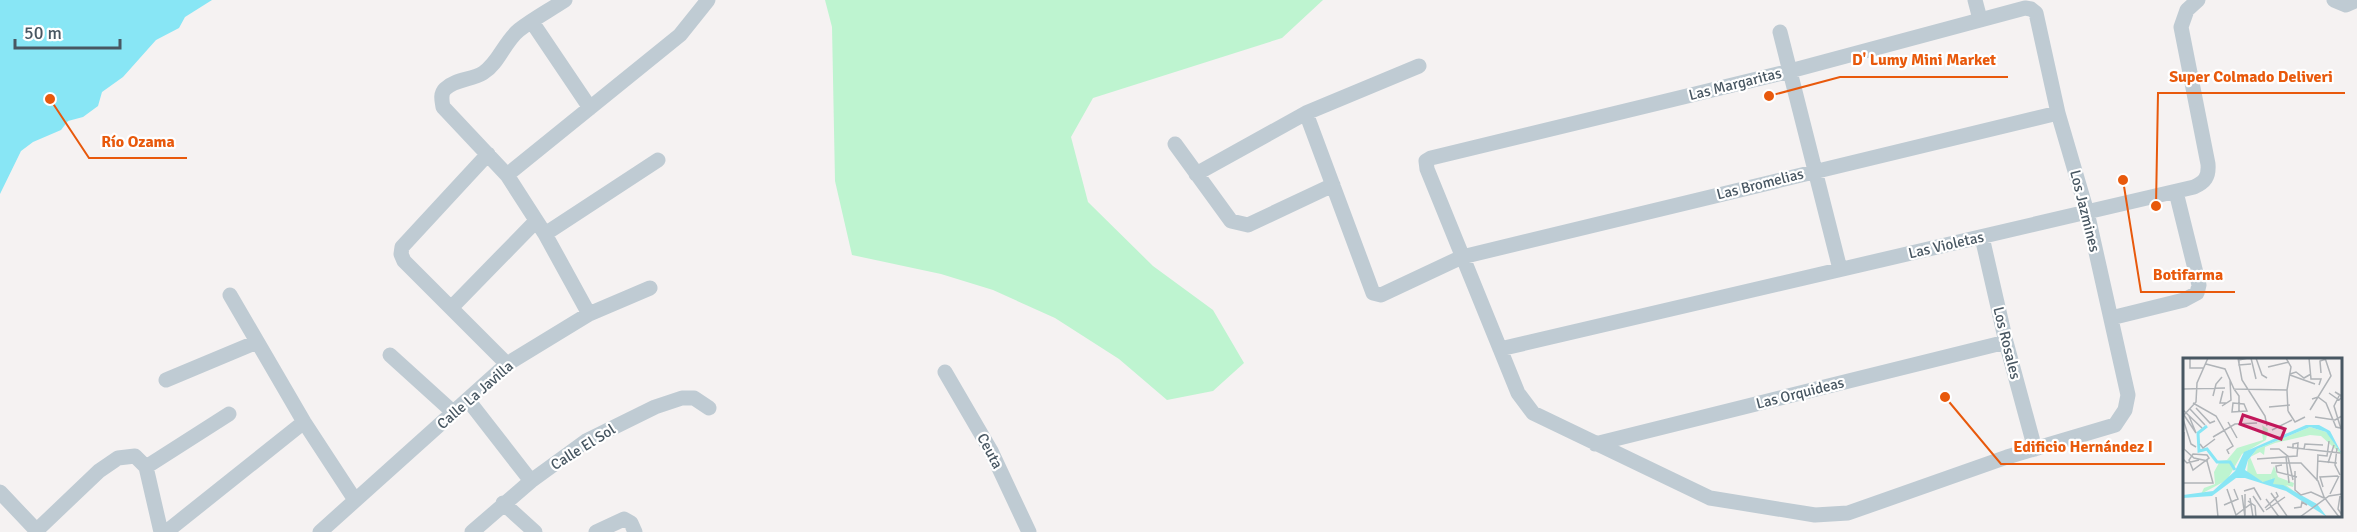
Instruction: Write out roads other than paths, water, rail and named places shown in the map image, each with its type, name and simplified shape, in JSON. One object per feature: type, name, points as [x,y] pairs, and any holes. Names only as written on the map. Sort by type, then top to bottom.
[{"type":"street","points":[[565,0],[518,30],[495,62],[483,73],[462,80],[444,90],[441,97],[443,107],[507,175],[545,234],[589,314]]},
{"type":"street","points":[[507,175],[680,35],[708,0]]},
{"type":"street","points":[[1975,0],[1980,19]]},
{"type":"street","name":"Las Violetas","points":[[1500,349],[2176,192],[2204,182],[2209,174],[2181,27],[2187,10],[2198,0]]},
{"type":"street","points":[[2334,0],[2346,5],[2357,0]]},
{"type":"street","name":"Las Margaritas","points":[[1462,257],[1427,169],[1426,161],[1431,158],[1790,71],[2025,8],[2036,13]]},
{"type":"street","name":"Los Jazmines","points":[[2035,449],[2115,424],[2125,410],[2128,395],[2087,212],[2058,112],[2036,13]]},
{"type":"street","points":[[532,22],[590,108]]},
{"type":"street","points":[[1780,32],[1840,269]]},
{"type":"street","points":[[1196,174],[1306,114],[1419,66]]},
{"type":"street","name":"Las Bromelias","points":[[1333,185],[1373,293],[1377,295],[1462,257],[2058,112]]},
{"type":"street","points":[[1174,144],[1231,221],[1248,225],[1333,185],[1306,114]]},
{"type":"street","points":[[488,154],[402,247],[401,254],[404,261],[507,364]]},
{"type":"street","points":[[545,234],[658,160]]},
{"type":"street","points":[[2111,318],[2184,300],[2197,292],[2197,277],[2176,192]]},
{"type":"street","points":[[451,308],[536,221]]},
{"type":"street","name":"Los Rosales","points":[[1982,237],[2006,342],[2035,449]]},
{"type":"street","points":[[1462,257],[1518,393],[1533,413],[1710,498],[1815,515],[1848,513],[2035,449]]},
{"type":"street","name":"Calle La Javilla","points":[[320,532],[507,364],[589,314],[650,288]]},
{"type":"street","points":[[230,295],[304,422],[355,500]]},
{"type":"street","points":[[166,380],[257,342]]},
{"type":"street","name":"Las Orquideas","points":[[1594,444],[2006,342]]},
{"type":"street","points":[[390,355],[454,413]]},
{"type":"street","name":"Ceuta","points":[[945,372],[991,451],[1029,532]]},
{"type":"street","name":"Calle El Sol","points":[[472,532],[503,503],[586,441],[655,407],[682,398],[694,398],[709,408]]},
{"type":"street","points":[[468,400],[531,481]]},
{"type":"street","points":[[146,466],[229,414]]},
{"type":"street","points":[[166,532],[304,422]]},
{"type":"street","points":[[0,492],[36,531],[99,471],[118,458],[135,456],[146,466],[161,532]]},
{"type":"street","points":[[503,503],[535,532]]},
{"type":"street","points":[[596,532],[624,519],[631,523],[635,532]]},
{"type":"water","points":[[0,0],[212,0],[185,17],[179,28],[156,40],[123,77],[102,92],[98,106],[83,117],[68,121],[61,130],[33,142],[21,151],[0,194]]},
{"type":"place","name":"D' Lumy Mini Market","points":[[1769,96]]},
{"type":"place","name":"Río Ozama","points":[[50,99]]},
{"type":"place","name":"Botifarma","points":[[2123,180]]},
{"type":"place","name":"Super Colmado Deliveri","points":[[2156,206]]},
{"type":"place","name":"Edificio Hernández I","points":[[1945,397]]}]
